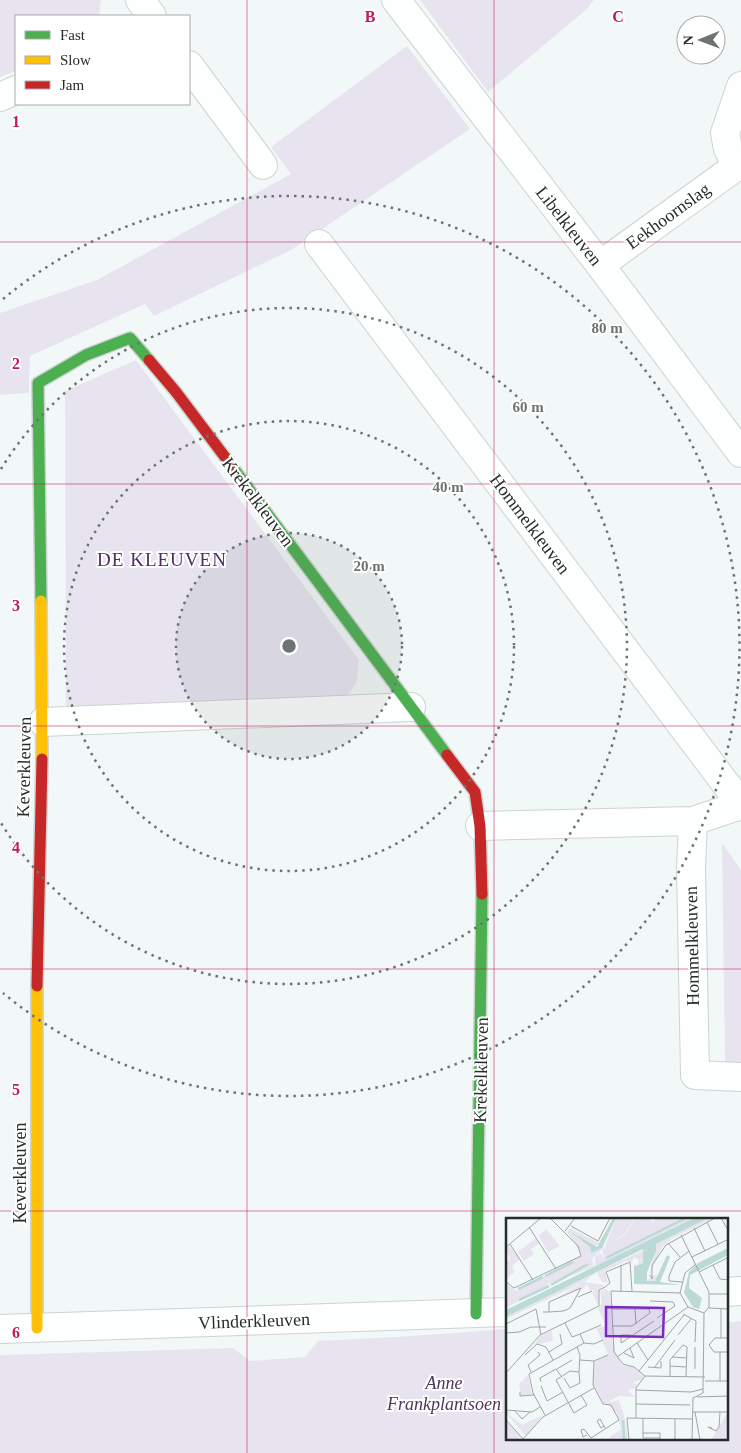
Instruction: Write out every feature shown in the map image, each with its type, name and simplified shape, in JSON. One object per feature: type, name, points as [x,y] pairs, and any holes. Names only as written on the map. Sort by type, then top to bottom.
[{"type":"street","points":[[140,0],[151,15]]},
{"type":"street","name":"Libelkleuven","points":[[396,0],[600,265],[741,453]]},
{"type":"street","points":[[190,66],[263,165]]},
{"type":"street","name":"Eekhoornslag","points":[[600,265],[739,166],[728,149],[725,133],[741,86]]},
{"type":"street","points":[[0,97],[15,90]]},
{"type":"street","name":"Hommelkleuven","points":[[319,244],[741,805],[693,822],[691,868],[696,1075],[741,1077]]},
{"type":"street","name":"Krekelkleuven","points":[[86,355],[130,338],[176,392],[475,792],[480,826],[484,920],[476,1314]]},
{"type":"street","name":"Keverkleuven","points":[[37,1328],[38,934],[43,722],[38,383],[86,355]]},
{"type":"street","points":[[43,722],[411,707]]},
{"type":"street","points":[[480,826],[693,822]]},
{"type":"street","points":[[728,1292],[741,1291]]},
{"type":"street","name":"Vlinderkleuven","points":[[0,1330],[506,1312]]},
{"type":"green space","points":[[0,0],[101,0],[99,15],[15,15],[15,71],[0,77]]},
{"type":"green space","points":[[420,0],[594,0],[587,9],[488,92]]},
{"type":"green space","points":[[407,46],[470,129],[291,250],[154,316],[145,304],[30,356],[29,393],[0,395],[0,313],[97,280],[291,174],[271,147]]},
{"type":"green space","points":[[136,360],[359,660],[357,681],[345,701],[66,711],[65,391]]},
{"type":"green space","points":[[722,843],[741,870],[741,1062],[725,1063]]},
{"type":"green space","name":"Anne Frankplantsoen","points":[[741,1321],[741,1453],[0,1453],[0,1355],[233,1348],[250,1361],[305,1357],[318,1341],[506,1329],[506,1440],[728,1440],[728,1323]]},
{"type":"traffic: fast","points":[[41,601],[38,383],[86,355],[130,338],[149,360]]},
{"type":"traffic: fast","points":[[231,465],[447,755]]},
{"type":"traffic: fast","points":[[476,1314],[482,894]]},
{"type":"traffic: slow","points":[[41,601],[42,759]]},
{"type":"traffic: slow","points":[[37,986],[37,1328]]},
{"type":"traffic: jam","points":[[149,360],[176,392],[231,465]]},
{"type":"traffic: jam","points":[[447,755],[475,792],[480,826],[482,894]]},
{"type":"traffic: jam","points":[[37,986],[42,759]]},
{"type":"district","name":"DE KLEUVEN","points":[[162,559]]}]
